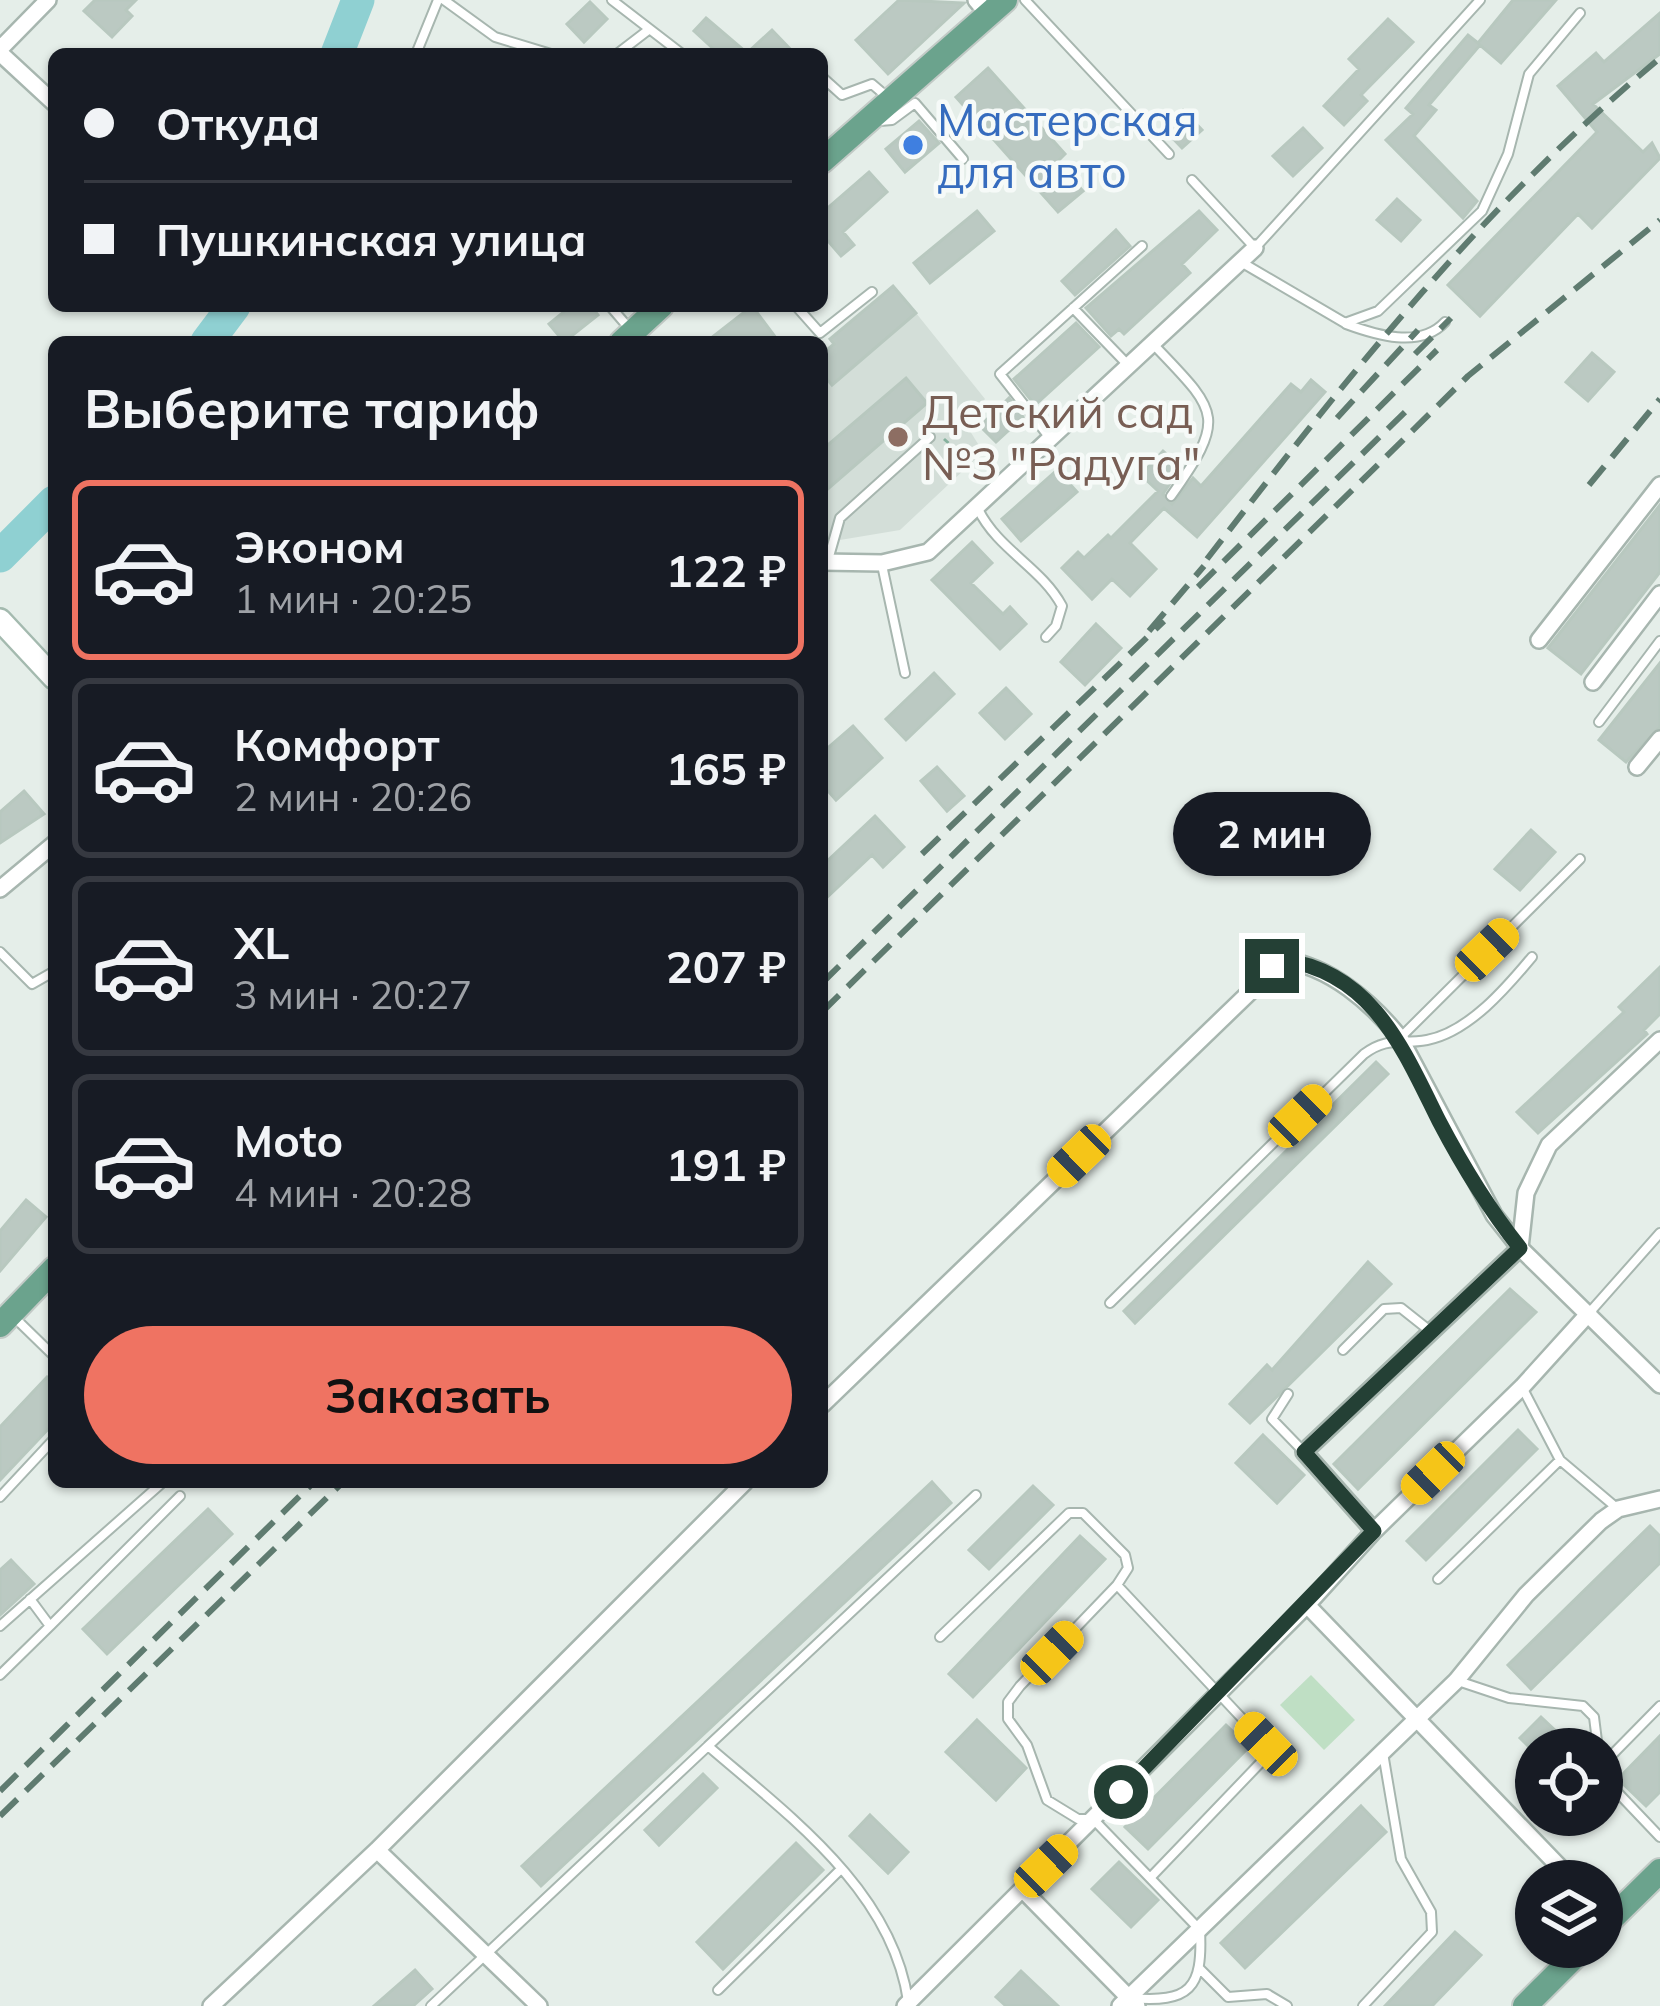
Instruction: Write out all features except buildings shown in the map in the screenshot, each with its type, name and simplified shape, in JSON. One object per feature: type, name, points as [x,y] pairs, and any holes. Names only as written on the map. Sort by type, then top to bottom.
[{"type":"main road","points":[[828,155],[895,103],[990,5]]},
{"type":"main road","points":[[629,336],[655,312]]},
{"type":"main road","points":[[0,620],[48,672]]},
{"type":"main road","points":[[5,1319],[48,1275]]},
{"type":"main road","points":[[1623,1904],[1660,1871]]},
{"type":"main road","points":[[1525,2006],[1563,1968]]},
{"type":"street","points":[[48,0],[0,51],[48,97]]},
{"type":"street","points":[[828,561],[882,563],[928,552],[1255,248]]},
{"type":"street","points":[[1539,640],[1660,485]]},
{"type":"street","points":[[1594,682],[1660,594]]},
{"type":"street","points":[[1637,767],[1660,739]]},
{"type":"street","points":[[0,889],[48,849]]},
{"type":"street","points":[[828,1400],[1283,960],[1317,971],[1360,997],[1400,1038],[1441,1123],[1520,1248],[1660,1385]]},
{"type":"street","points":[[1374,1531],[1304,1452],[1520,1248],[1526,1193],[1549,1145],[1660,1040]]},
{"type":"street","points":[[906,2004],[1522,1388],[1588,1313]]},
{"type":"street","points":[[211,2006],[377,1850],[739,1488]]},
{"type":"street","points":[[1022,1889],[1129,2003],[1456,1681],[1526,1595],[1618,1509],[1660,1499]]},
{"type":"street","points":[[1307,1605],[1553,1860]]},
{"type":"street","points":[[377,1850],[539,2006]]},
{"type":"lane","points":[[419,48],[441,0],[495,37],[531,48]]},
{"type":"lane","points":[[612,0],[673,48]]},
{"type":"lane","points":[[1025,0],[1169,154]]},
{"type":"lane","points":[[1192,180],[1255,248],[1480,0]]},
{"type":"lane","points":[[1345,323],[1378,311],[1483,211],[1508,154],[1529,74],[1580,13]]},
{"type":"lane","points":[[625,48],[647,31]]},
{"type":"lane","points":[[828,82],[842,95],[872,84],[963,160]]},
{"type":"lane","points":[[1051,440],[1000,374],[1142,246]]},
{"type":"lane","points":[[1240,261],[1345,323],[1380,336],[1412,337],[1445,322]]},
{"type":"lane","points":[[817,336],[872,292]]},
{"type":"lane","points":[[1073,308],[1127,364]]},
{"type":"lane","points":[[801,312],[820,333]]},
{"type":"lane","points":[[1151,342],[1192,386],[1212,428],[1208,443],[1171,496]]},
{"type":"lane","points":[[828,543],[840,518],[930,436]]},
{"type":"lane","points":[[984,504],[987,528],[1045,579],[1062,606],[1046,638]]},
{"type":"lane","points":[[882,563],[905,673]]},
{"type":"lane","points":[[1599,722],[1660,641]]},
{"type":"lane","points":[[1400,1038],[1408,1024],[1580,859]]},
{"type":"lane","points":[[0,952],[32,984],[48,975]]},
{"type":"lane","points":[[1110,1303],[1364,1054],[1378,1043],[1400,1038],[1428,1040],[1450,1031],[1510,983],[1532,957]]},
{"type":"lane","points":[[1588,1313],[1660,1234]]},
{"type":"lane","points":[[1343,1350],[1384,1309],[1401,1308],[1431,1332]]},
{"type":"lane","points":[[5,1319],[48,1351]]},
{"type":"lane","points":[[1522,1388],[1560,1460],[1618,1509]]},
{"type":"lane","points":[[1288,1394],[1272,1419],[1304,1452]]},
{"type":"lane","points":[[0,1497],[48,1445]]},
{"type":"lane","points":[[1438,1579],[1560,1460]]},
{"type":"lane","points":[[0,1626],[156,1488]]},
{"type":"lane","points":[[431,2006],[976,1495]]},
{"type":"lane","points":[[0,1676],[180,1496]]},
{"type":"lane","points":[[940,1637],[1069,1513],[1083,1513],[1124,1555],[1128,1568],[1117,1586],[1008,1702],[1009,1719],[1027,1745],[1047,1800],[1078,1819],[1093,1820],[1199,1930],[1196,1982],[1175,1997],[1129,2003]]},
{"type":"lane","points":[[1117,1586],[1266,1744],[1265,1758],[1150,1878]]},
{"type":"lane","points":[[30,1599],[50,1625]]},
{"type":"lane","points":[[1456,1681],[1509,1698],[1583,1706],[1594,1717],[1595,1728]]},
{"type":"lane","points":[[1623,1744],[1660,1706]]},
{"type":"lane","points":[[708,1746],[840,1870],[892,1941],[906,2004]]},
{"type":"lane","points":[[1363,2006],[1432,1932],[1432,1912],[1401,1859],[1383,1753]]},
{"type":"lane","points":[[1623,1798],[1660,1838]]},
{"type":"lane","points":[[718,1990],[840,1870]]},
{"type":"lane","points":[[1200,1969],[1228,1997],[1267,1994],[1287,2006]]},
{"type":"path","points":[[930,436],[945,439],[972,464],[984,504]]},
{"type":"shaded area","name":"Детский сад №3 \"Радуга\"","points":[[916,313],[985,399],[965,423],[983,452],[900,530],[828,542],[828,379],[833,384]]},
{"type":"green space","points":[[1311,1675],[1355,1720],[1324,1750],[1280,1705]]},
{"type":"waterway","points":[[339,48],[358,0]]},
{"type":"waterway","points":[[212,336],[230,312]]},
{"type":"waterway","points":[[0,556],[48,508]]},
{"type":"railway","points":[[1207,559],[1365,359],[1475,234],[1660,58]]},
{"type":"railway","points":[[828,1006],[1468,376],[1660,220]]},
{"type":"railway","points":[[1415,354],[1451,318]]},
{"type":"railway","points":[[1337,418],[1418,330]]},
{"type":"railway","points":[[1198,587],[1437,350]]},
{"type":"railway","points":[[1589,485],[1660,399]]},
{"type":"railway","points":[[828,977],[1405,412]]},
{"type":"railway","points":[[1149,631],[1204,566]]},
{"type":"railway","points":[[922,854],[1164,621]]},
{"type":"railway","points":[[0,1791],[308,1488]]},
{"type":"railway","points":[[0,1816],[337,1488]]},
{"type":"place","name":"Мастерская для авто","points":[[913,145]]},
{"type":"place","name":"Детский сад №3 \"Радуга\"","points":[[898,437]]},
{"type":"route","points":[[1121,1792],[1374,1531],[1304,1452],[1520,1248],[1494,1215],[1441,1123],[1400,1038],[1384,1018],[1317,971],[1283,960],[1272,966]]}]
